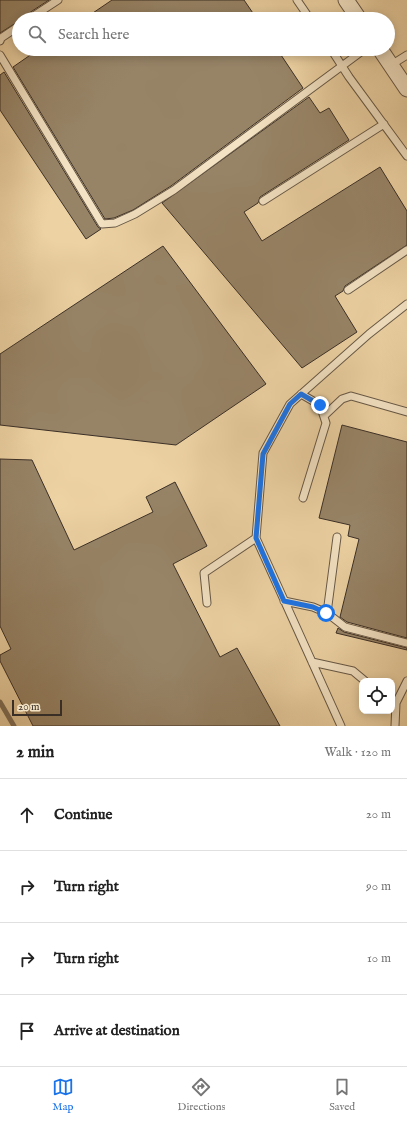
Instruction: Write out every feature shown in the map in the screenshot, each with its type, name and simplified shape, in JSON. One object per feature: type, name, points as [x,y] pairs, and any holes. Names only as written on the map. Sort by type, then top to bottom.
[{"type":"street","points":[[346,0],[354,12]]},
{"type":"street","points":[[385,56],[407,89]]},
{"type":"lane","points":[[40,12],[58,0]]},
{"type":"lane","points":[[297,0],[305,12]]},
{"type":"lane","points":[[0,41],[1,38],[12,31]]},
{"type":"lane","points":[[391,66],[407,55]]},
{"type":"lane","points":[[0,56],[102,224],[115,223],[135,214],[174,190],[355,56]]},
{"type":"lane","points":[[337,56],[349,77],[407,156]]},
{"type":"lane","points":[[263,201],[384,124]]},
{"type":"lane","points":[[348,290],[407,250]]},
{"type":"lane","points":[[341,726],[256,538],[263,454],[290,404],[369,334],[407,304]]},
{"type":"lane","points":[[301,394],[320,405],[326,423],[303,498]]},
{"type":"lane","points":[[324,416],[342,399],[351,396],[407,412]]},
{"type":"lane","points":[[207,603],[204,573],[256,538]]},
{"type":"lane","points":[[326,613],[337,538]]},
{"type":"lane","points":[[284,601],[313,607],[326,613],[345,627],[407,643]]},
{"type":"lane","points":[[312,662],[353,671],[361,678]]},
{"type":"lane","points":[[395,700],[407,681]]},
{"type":"lane","points":[[394,714],[395,726]]},
{"type":"building","points":[[0,0],[49,0],[31,12],[12,12],[12,25],[0,33]]},
{"type":"building","points":[[112,0],[244,0],[252,12],[94,12]]},
{"type":"building","points":[[29,56],[282,56],[303,88],[171,186],[133,210],[114,218],[105,219],[13,67]]},
{"type":"building","points":[[4,72],[98,227],[101,229],[86,239],[0,110],[0,75]]},
{"type":"building","points":[[309,97],[320,113],[329,108],[349,140],[260,197],[258,203],[244,212],[262,241],[380,167],[407,211],[407,245],[345,286],[343,291],[335,296],[357,332],[302,368],[162,203]]},
{"type":"building","points":[[163,246],[266,384],[176,445],[0,425],[0,354]]},
{"type":"building","points":[[342,425],[407,442],[407,638],[347,622],[340,617],[359,539],[348,536],[350,525],[319,518]]},
{"type":"building","points":[[0,459],[32,460],[74,550],[153,512],[146,497],[175,482],[207,546],[173,564],[220,657],[237,648],[280,726],[33,726],[0,661],[0,655],[11,649],[0,626]]},
{"type":"building","points":[[338,628],[344,632],[407,648],[407,650],[336,633]]},
{"type":"waterway","points":[[0,702],[14,726]]},
{"type":"route","points":[[320,405],[301,394],[290,404],[263,454],[256,538],[284,601],[313,607],[326,613]]}]
